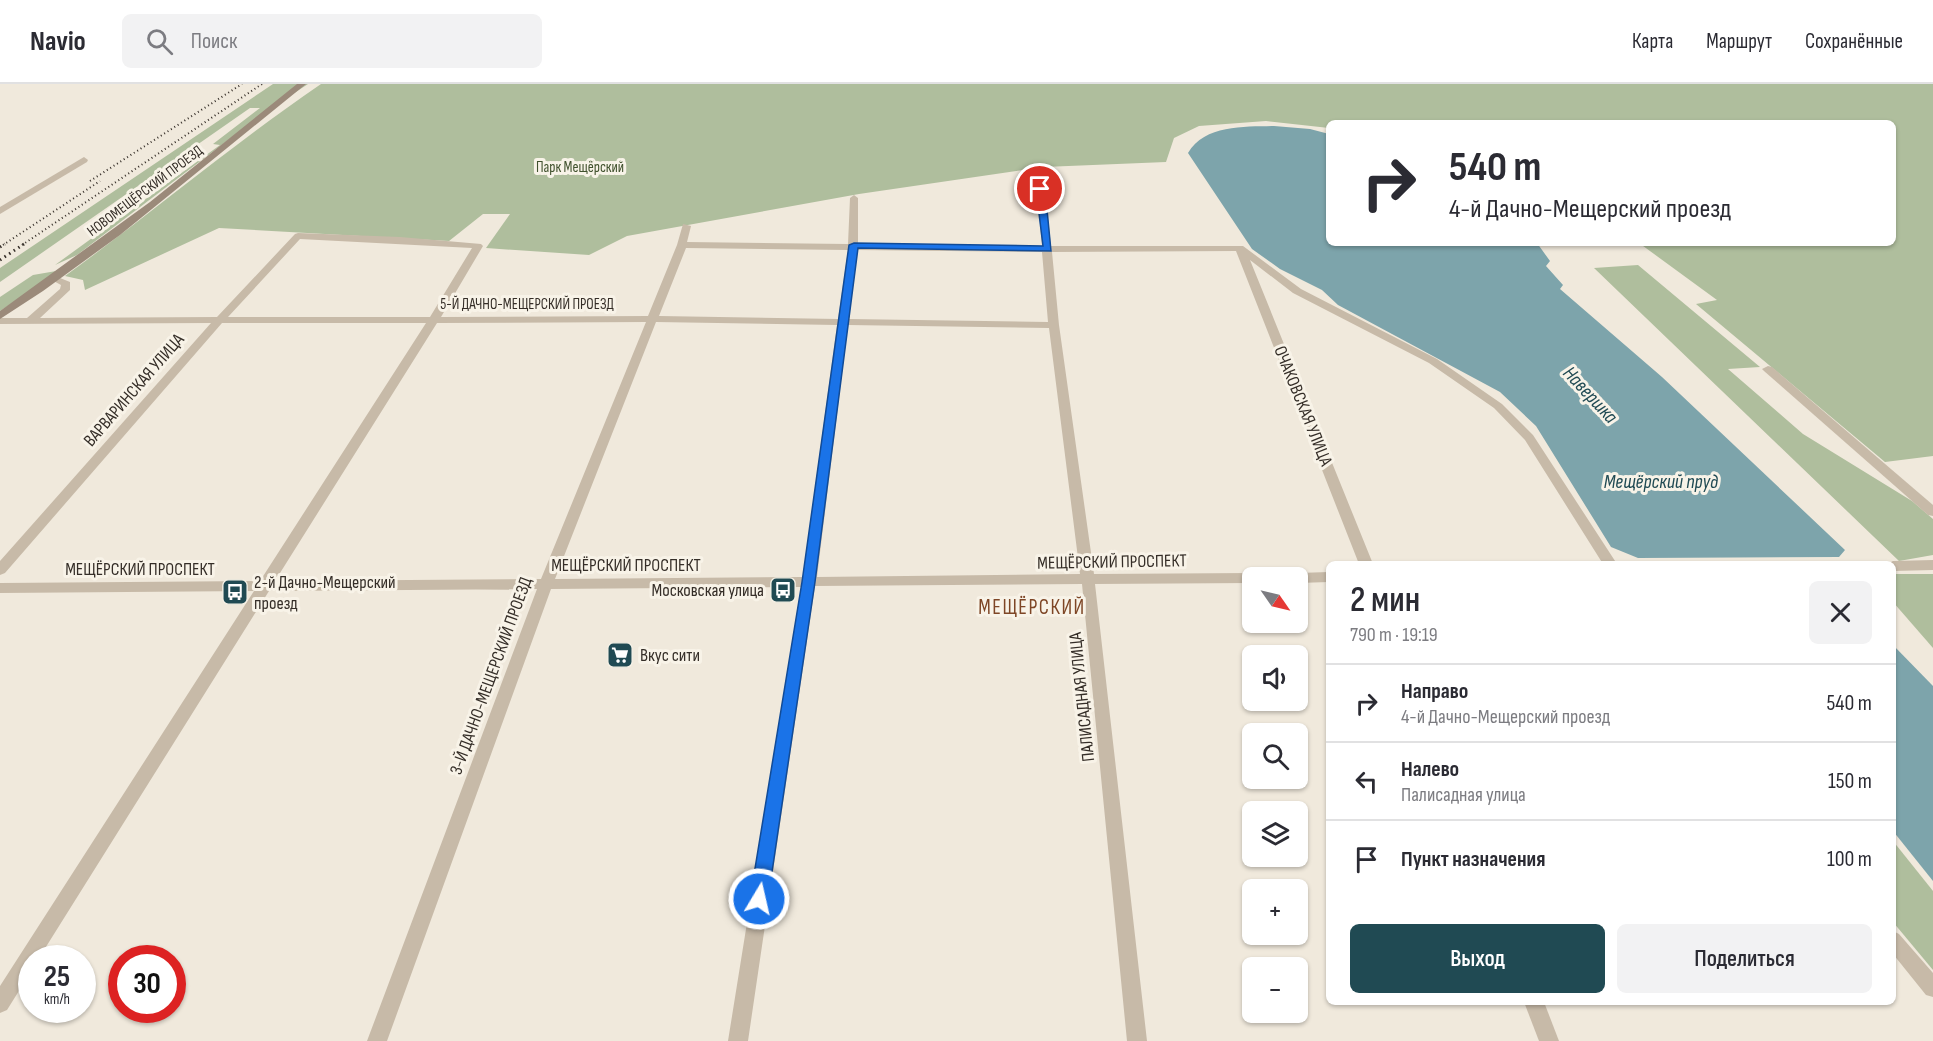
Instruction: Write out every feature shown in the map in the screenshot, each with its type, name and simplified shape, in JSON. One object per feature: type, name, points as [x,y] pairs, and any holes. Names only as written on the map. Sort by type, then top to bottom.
[{"type":"street","name":"НОВОМЕЩЁРСКИЙ ПРОЕЗД","points":[[0,316],[55,279],[227,147],[302,84]]},
{"type":"street","points":[[0,211],[84,160]]},
{"type":"street","name":"ПАЛИСАДНАЯ УЛИЦА","points":[[1039,171],[1054,325],[1088,580],[1137,1041]]},
{"type":"street","points":[[738,1041],[808,582],[854,245],[854,198]]},
{"type":"street","name":"3-Й ДАЧНО-МЕЩЕРСКИЙ ПРОЕЗД","points":[[377,1041],[546,583],[682,245],[686,226]]},
{"type":"street","name":"ВАРВАРИНСКАЯ УЛИЦА","points":[[0,570],[219,321],[298,236],[478,246],[434,319]]},
{"type":"street","points":[[682,245],[854,245],[1048,249],[1240,248],[1298,291],[1433,362],[1498,406],[1529,438],[1608,561]]},
{"type":"street","name":"ОЧАКОВСКАЯ УЛИЦА","points":[[1240,248],[1365,561]]},
{"type":"street","points":[[31,320],[65,290],[66,284],[55,279]]},
{"type":"street","points":[[0,1003],[434,319]]},
{"type":"street","name":"5-Й ДАЧНО-МЕЩЕРСКИЙ ПРОЕЗД","points":[[0,321],[651,319],[1054,325]]},
{"type":"street","points":[[1768,369],[1933,512]]},
{"type":"street","points":[[1896,566],[1933,565]]},
{"type":"street","points":[[1308,578],[1326,577]]},
{"type":"street","name":"МЕЩЁРСКИЙ ПРОСПЕКТ","points":[[0,588],[1242,578]]},
{"type":"street","points":[[1896,944],[1933,988]]},
{"type":"street","points":[[1535,1005],[1549,1041]]},
{"type":"green space","points":[[273,84],[308,84],[261,115],[77,255],[55,265],[220,145],[213,144],[260,108],[250,108],[0,282],[0,268]]},
{"type":"green space","name":"Парк Мещёрский","points":[[321,84],[1933,84],[1933,456],[1885,462],[1696,304],[1717,300],[1643,246],[1896,246],[1896,120],[1326,120],[1326,128],[1266,121],[1199,126],[1174,138],[1166,162],[1044,167],[859,194],[627,236],[589,255],[486,248],[510,214],[483,214],[449,241],[219,228],[85,290],[83,280],[65,276],[256,130]]},
{"type":"green space","points":[[1638,265],[1760,367],[1728,369],[1803,434],[1912,501],[1933,519],[1933,555],[1899,561],[1594,268]]},
{"type":"green space","points":[[62,270],[0,311],[0,297],[33,275]]},
{"type":"green space","points":[[1896,574],[1933,574],[1933,648],[1896,605]]},
{"type":"green space","points":[[1896,845],[1933,891],[1933,970],[1896,926]]},
{"type":"water","name":"Мещёрский пруд","points":[[1274,126],[1310,129],[1326,133],[1326,246],[1539,246],[1550,261],[1546,266],[1563,285],[1560,289],[1662,377],[1845,550],[1839,557],[1638,558],[1611,547],[1536,426],[1500,392],[1338,305],[1322,290],[1280,269],[1252,249],[1188,153],[1205,137],[1215,132],[1239,127]]},
{"type":"water","points":[[1896,648],[1933,686],[1933,881],[1896,835]]},
{"type":"railway","points":[[90,181],[242,84]]},
{"type":"railway","points":[[22,245],[262,84]]},
{"type":"railway","points":[[3,245],[100,181]]},
{"type":"railway","points":[[0,247],[5,244]]},
{"type":"railway","points":[[0,260],[24,244]]},
{"type":"place","name":"Московская улица","points":[[783,590]]},
{"type":"place","name":"2-й Дачно-Мещерский проезд","points":[[235,592]]},
{"type":"place","name":"Вкус сити","points":[[620,655]]},
{"type":"district","name":"МЕЩЁРСКИЙ","points":[[1032,607]]},
{"type":"route","points":[[759,899],[808,582],[854,245],[1048,249],[1040,189]]},
{"type":"water label","name":"Навершка","points":[[1590,395]]}]
